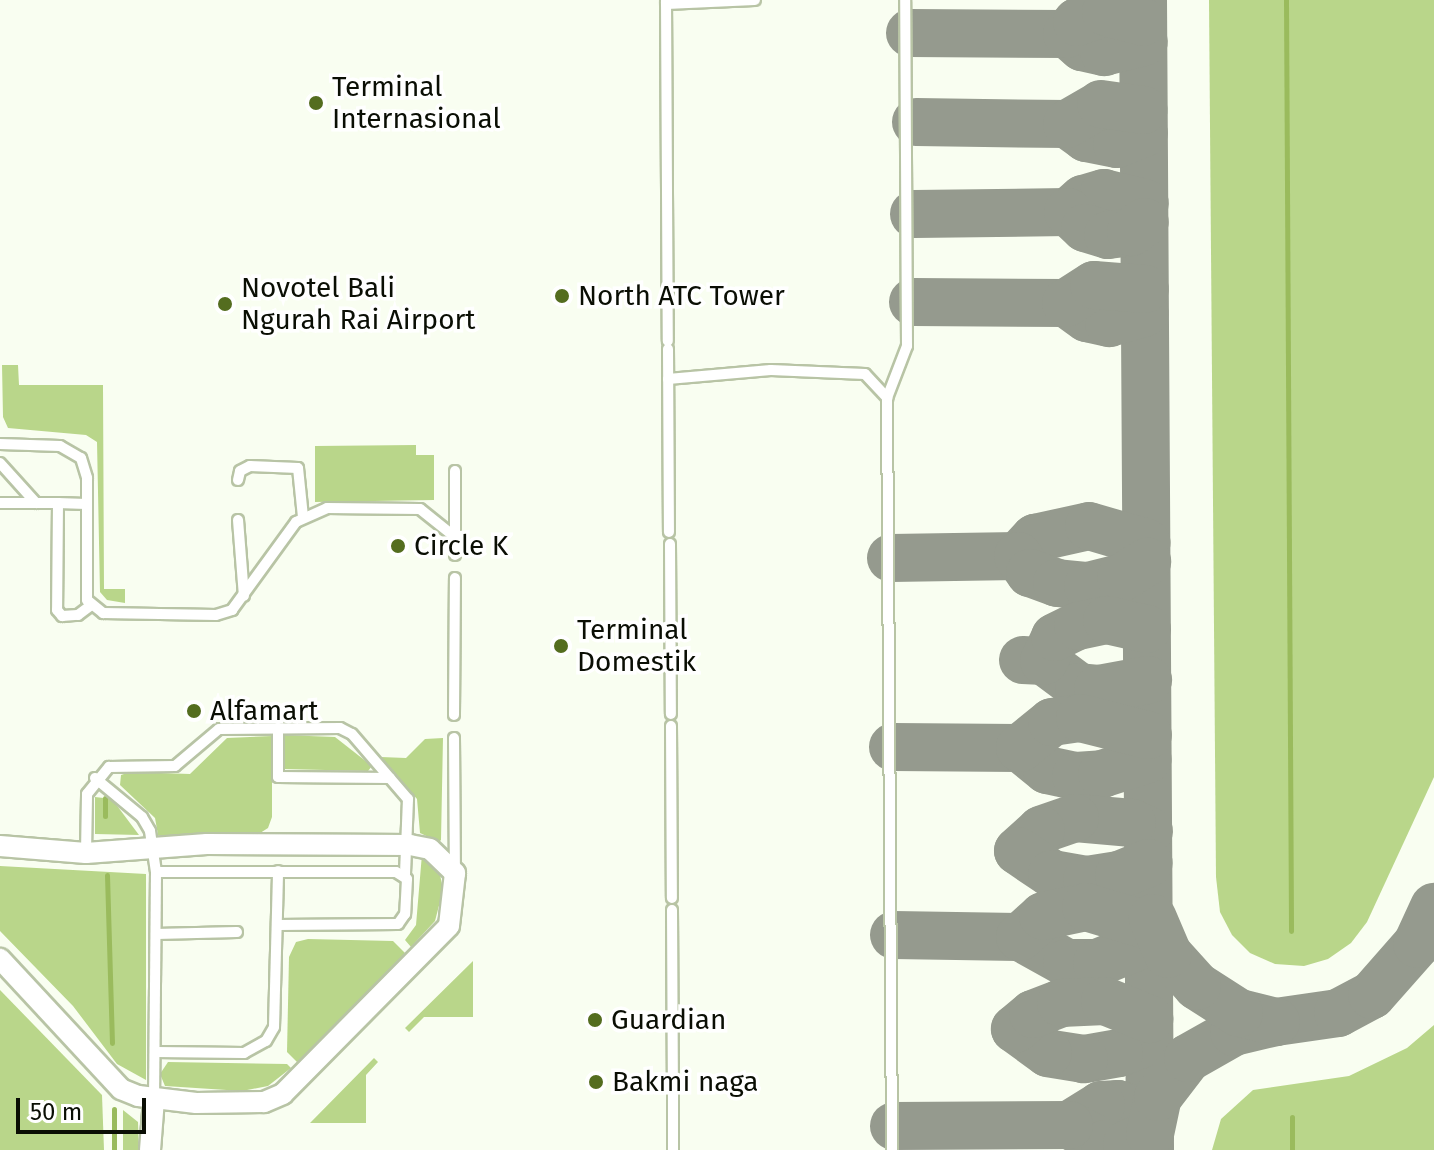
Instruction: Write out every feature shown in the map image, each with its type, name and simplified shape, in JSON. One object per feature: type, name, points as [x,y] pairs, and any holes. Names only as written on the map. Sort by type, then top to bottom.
[{"type":"street","points":[[0,846],[155,862],[207,844],[410,845],[430,849],[455,873],[449,926],[283,1094],[242,1104],[154,1099],[121,1089],[107,1077],[78,1038],[0,959]]},
{"type":"street","points":[[150,1150],[154,1099]]},
{"type":"lane","points":[[669,532],[666,2],[755,0]]},
{"type":"lane","points":[[892,1150],[887,398],[907,346],[905,0]]},
{"type":"lane","points":[[668,379],[771,370],[865,374],[887,398]]},
{"type":"lane","points":[[0,444],[73,450],[85,467],[90,606]]},
{"type":"lane","points":[[0,463],[36,503]]},
{"type":"lane","points":[[238,480],[240,471],[250,466],[298,468],[303,517]]},
{"type":"lane","points":[[455,471],[455,555]]},
{"type":"lane","points":[[0,503],[86,504]]},
{"type":"lane","points":[[58,503],[57,610],[62,616],[78,615],[90,606]]},
{"type":"lane","points":[[90,606],[116,615],[216,615],[232,610],[303,517],[327,508],[405,506],[434,516],[455,537]]},
{"type":"lane","points":[[238,520],[244,596]]},
{"type":"lane","points":[[670,544],[671,714]]},
{"type":"lane","points":[[454,715],[455,578]]},
{"type":"lane","points":[[671,726],[673,1082]]},
{"type":"lane","points":[[278,728],[278,777],[390,778]]},
{"type":"lane","points":[[86,853],[87,794],[95,778],[109,767],[175,766],[219,729],[347,730],[408,799],[410,845],[405,875],[405,914],[398,924],[278,925]]},
{"type":"lane","points":[[454,738],[455,873]]},
{"type":"lane","points":[[95,778],[142,817],[155,862],[154,1099]]},
{"type":"lane","points":[[155,862],[278,871],[405,875]]},
{"type":"lane","points":[[156,1052],[244,1053],[266,1041],[274,1027],[278,871]]},
{"type":"lane","points":[[156,934],[237,932]]},
{"type":"lane","points":[[673,1095],[673,1150]]},
{"type":"green space","points":[[1209,0],[1434,0],[1434,777],[1367,922],[1351,943],[1328,959],[1304,966],[1275,964],[1250,953],[1232,935],[1220,912],[1216,877]]},
{"type":"green space","points":[[2,365],[18,365],[19,385],[103,385],[104,589],[125,589],[125,603],[107,600],[100,592],[97,442],[86,435],[8,428],[3,417]]},
{"type":"green space","points":[[416,445],[416,455],[434,455],[434,500],[315,502],[315,446]]},
{"type":"green space","points":[[283,735],[335,737],[372,766],[368,771],[283,769]]},
{"type":"green space","points":[[272,736],[272,817],[268,828],[257,835],[158,835],[155,818],[120,785],[121,775],[130,772],[190,774],[227,738]]},
{"type":"green space","points":[[443,738],[439,842],[420,833],[417,799],[381,757],[406,758],[425,739]]},
{"type":"green space","points":[[95,797],[112,799],[139,835],[95,834]]},
{"type":"green space","points":[[422,854],[440,874],[443,890],[435,921],[411,947],[405,940],[416,925]]},
{"type":"green space","points":[[0,866],[146,874],[146,1080],[117,1064],[73,1006],[0,931]]},
{"type":"green space","points":[[308,939],[393,941],[405,953],[298,1063],[287,1052],[289,957],[296,942]]},
{"type":"green space","points":[[473,961],[473,1017],[424,1017],[409,1032],[405,1028]]},
{"type":"green space","points":[[0,990],[102,1095],[104,1150],[0,1150]]},
{"type":"green space","points":[[1434,1025],[1434,1150],[1212,1150],[1221,1119],[1253,1090],[1349,1076],[1407,1048]]},
{"type":"green space","points":[[374,1058],[378,1062],[366,1075],[366,1123],[310,1123]]},
{"type":"green space","points":[[168,1062],[287,1064],[291,1068],[268,1086],[242,1091],[165,1086],[160,1074]]},
{"type":"green space","points":[[123,1110],[138,1122],[139,1150],[123,1150]]},
{"type":"waterway","points":[[1286,0],[1291,931]]},
{"type":"waterway","points":[[105,798],[105,816]]},
{"type":"waterway","points":[[107,875],[112,1043]]},
{"type":"waterway","points":[[114,1109],[114,1150]]},
{"type":"waterway","points":[[1292,1117],[1292,1150]]},
{"type":"taxiway","points":[[1143,0],[1150,1150]]},
{"type":"taxiway","points":[[1067,34],[1077,22],[1106,12],[1143,22]]},
{"type":"taxiway","points":[[910,33],[1067,34],[1082,47],[1104,52],[1144,42]]},
{"type":"taxiway","points":[[1067,124],[1101,104],[1144,110]]},
{"type":"taxiway","points":[[916,122],[1067,124],[1086,138],[1117,144],[1144,133]]},
{"type":"taxiway","points":[[1068,212],[1083,199],[1104,193],[1145,203]]},
{"type":"taxiway","points":[[914,214],[1068,212],[1085,228],[1108,235],[1131,232],[1145,222]]},
{"type":"taxiway","points":[[1066,303],[1094,285],[1145,289]]},
{"type":"taxiway","points":[[913,302],[1066,303],[1087,318],[1109,323],[1145,313]]},
{"type":"taxiway","points":[[1018,556],[1035,538],[1089,526],[1147,543]]},
{"type":"taxiway","points":[[891,558],[1018,556],[1030,573],[1057,583],[1088,586],[1121,578],[1147,562]]},
{"type":"taxiway","points":[[1044,661],[1055,637],[1078,626],[1107,620],[1147,629]]},
{"type":"taxiway","points":[[1023,660],[1044,661],[1079,687],[1098,689],[1148,680]]},
{"type":"taxiway","points":[[1020,748],[1052,722],[1080,718],[1148,735]]},
{"type":"taxiway","points":[[893,747],[1020,748],[1047,770],[1076,776],[1102,774],[1148,759]]},
{"type":"taxiway","points":[[1149,831],[1132,823],[1075,818],[1041,830],[1018,851],[1052,874],[1087,880],[1119,875],[1149,863]]},
{"type":"taxiway","points":[[1020,937],[1043,916],[1086,907],[1149,926]]},
{"type":"taxiway","points":[[1276,1022],[1338,1013],[1372,995],[1417,944],[1434,907]]},
{"type":"taxiway","points":[[1150,1115],[1118,1104],[1101,1105],[1069,1125],[1105,1144],[1127,1144],[1150,1134],[1158,1097],[1188,1058],[1234,1032],[1276,1022],[1239,1013],[1197,986],[1168,954],[1153,918]]},
{"type":"taxiway","points":[[894,935],[1020,937],[1067,963],[1097,963],[1149,942]]},
{"type":"taxiway","points":[[1149,1019],[1105,1001],[1061,1003],[1033,1014],[1015,1029],[1048,1053],[1084,1059],[1119,1053],[1149,1041]]},
{"type":"taxiway","points":[[894,1126],[1069,1125]]},
{"type":"place","name":"Terminal Internasional","points":[[316,103]]},
{"type":"place","name":"North ATC Tower","points":[[562,296]]},
{"type":"place","name":"Novotel Bali Ngurah Rai Airport","points":[[225,304]]},
{"type":"place","name":"Circle K","points":[[398,546]]},
{"type":"place","name":"Terminal Domestik","points":[[561,646]]},
{"type":"place","name":"Alfamart","points":[[194,711]]},
{"type":"place","name":"Guardian","points":[[595,1020]]},
{"type":"place","name":"Bakmi naga","points":[[596,1082]]}]
